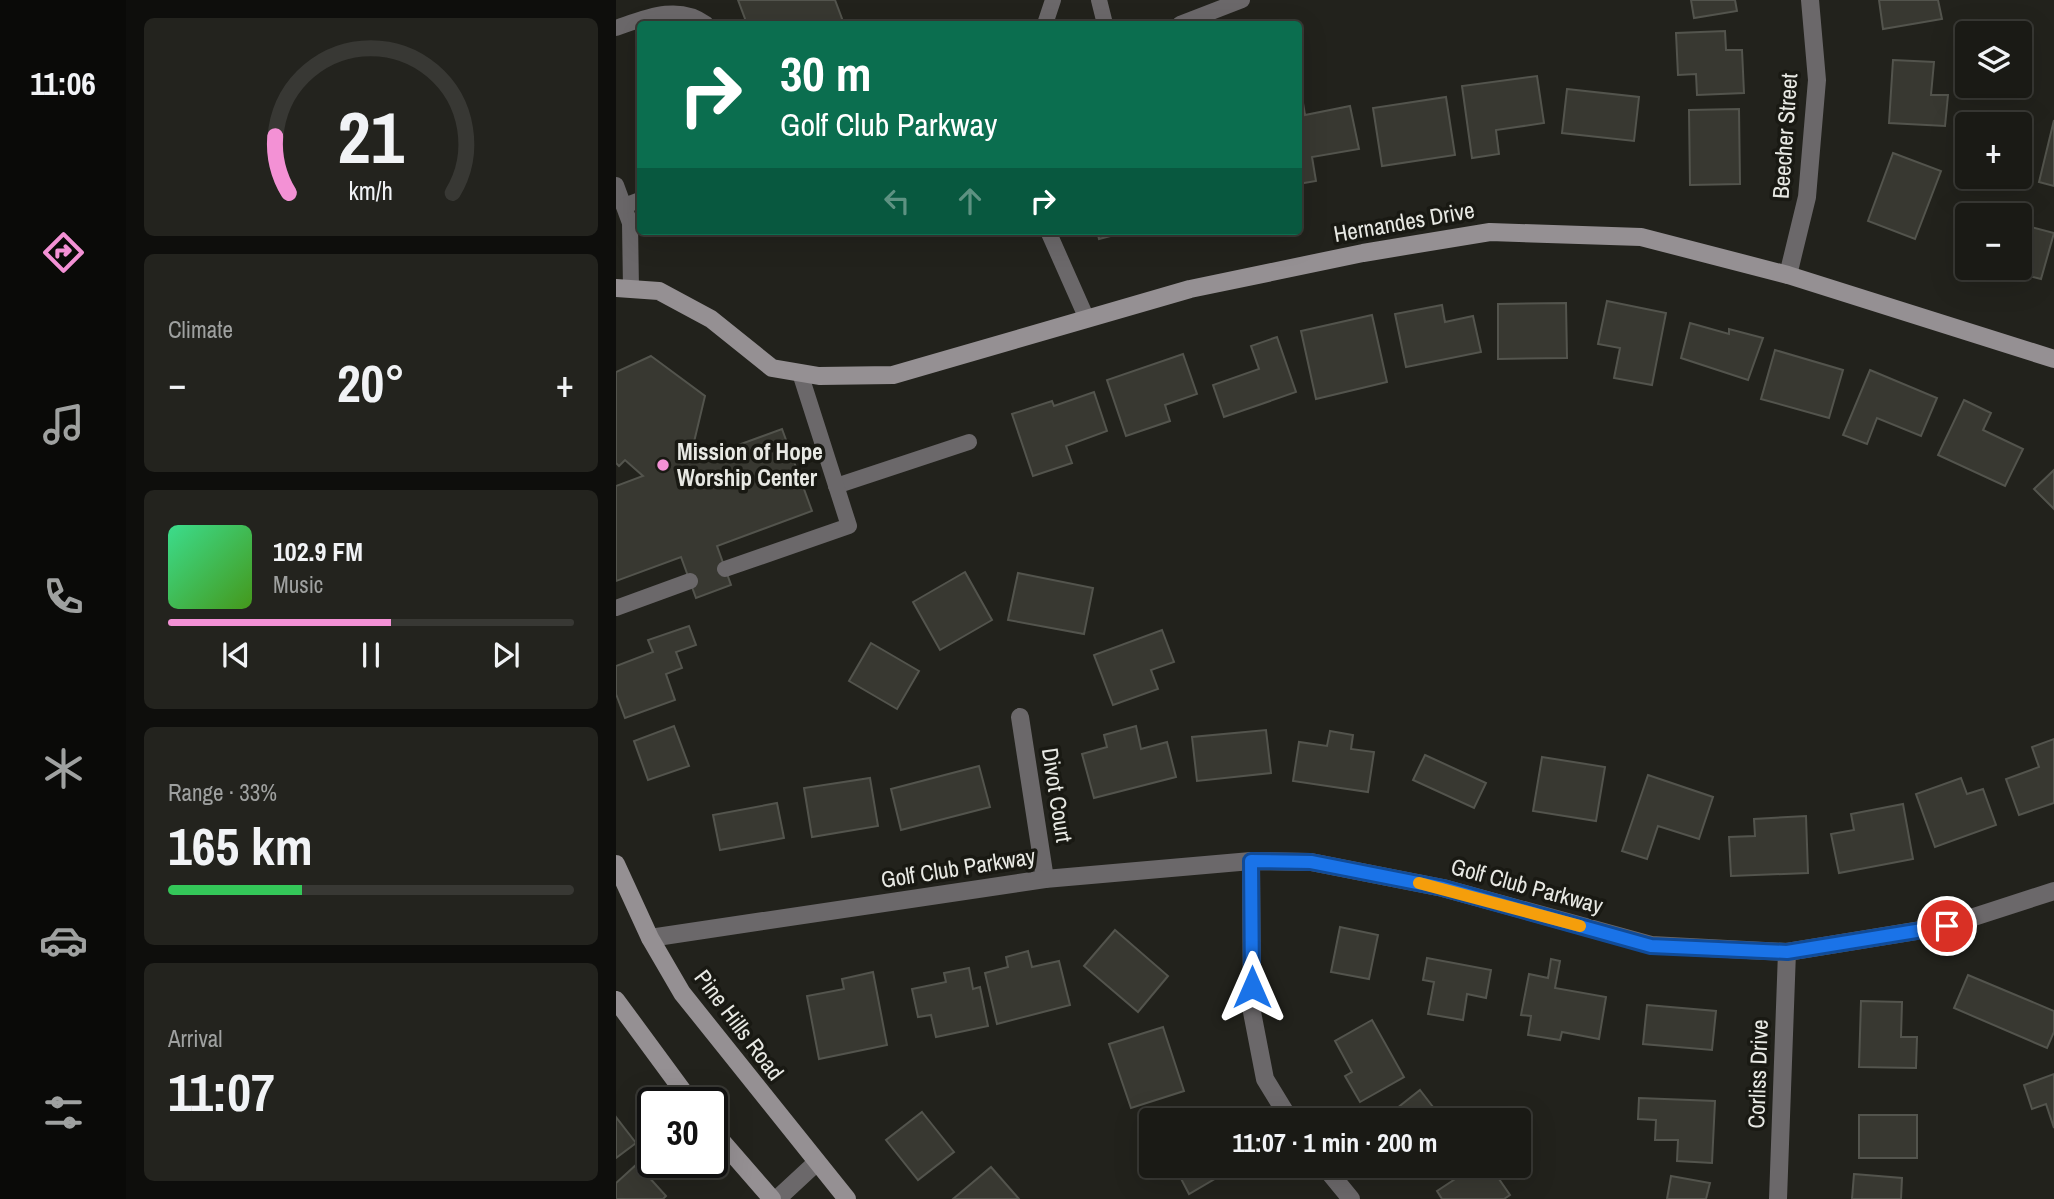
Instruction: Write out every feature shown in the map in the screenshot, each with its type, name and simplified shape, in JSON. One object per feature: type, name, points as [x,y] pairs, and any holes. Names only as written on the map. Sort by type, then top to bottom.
[{"type":"street","name":"Beecher Street","points":[[1788,275],[1807,197],[1817,80],[1810,0]]},
{"type":"street","name":"Hernandes Drive","points":[[623,288],[659,291],[711,319],[772,368],[820,376],[893,375],[1191,289],[1363,253],[1490,232],[1641,237],[1788,275],[2054,359]]},
{"type":"street","name":"Divot Court","points":[[1020,718],[1045,879]]},
{"type":"street","name":"Golf Club Parkway","points":[[650,938],[1045,879],[1251,861],[1311,862],[1443,888],[1651,946],[1787,952],[1947,926],[2054,891]]},
{"type":"street","points":[[1251,861],[1252,1012],[1265,1079],[1283,1108]]},
{"type":"street","name":"Pine Hills Road","points":[[616,864],[650,938],[682,993],[847,1199]]},
{"type":"street","name":"Corliss Drive","points":[[1778,1199],[1787,952]]},
{"type":"street","points":[[616,1000],[680,1087]]},
{"type":"street","points":[[728,1148],[775,1199],[817,1162]]},
{"type":"street","points":[[1334,1178],[1351,1199]]},
{"type":"lane","points":[[1046,21],[1053,0]]},
{"type":"lane","points":[[1099,0],[1104,21]]},
{"type":"lane","points":[[1188,21],[1242,0]]},
{"type":"lane","points":[[616,28],[658,14],[677,13],[698,21]]},
{"type":"lane","points":[[616,186],[630,223],[623,288]]},
{"type":"lane","points":[[624,206],[637,201]]},
{"type":"lane","points":[[1050,235],[1087,319]]},
{"type":"lane","points":[[725,569],[849,526],[800,373]]},
{"type":"lane","points":[[836,486],[969,442]]},
{"type":"lane","points":[[616,608],[690,581]]},
{"type":"building","points":[[738,0],[835,0],[843,21],[746,21]]},
{"type":"building","points":[[1691,0],[1735,0],[1737,11],[1694,18]]},
{"type":"building","points":[[1879,0],[1938,0],[1942,19],[1883,29]]},
{"type":"building","points":[[1725,31],[1726,50],[1742,50],[1744,93],[1697,95],[1696,74],[1678,75],[1676,33]]},
{"type":"building","points":[[1893,60],[1934,62],[1931,95],[1948,95],[1945,126],[1889,123]]},
{"type":"building","points":[[1537,76],[1544,123],[1496,130],[1499,154],[1472,158],[1462,86]]},
{"type":"building","points":[[1567,89],[1639,97],[1634,141],[1562,133]]},
{"type":"building","points":[[1446,97],[1455,155],[1382,166],[1373,108]]},
{"type":"building","points":[[1302,103],[1305,115],[1350,106],[1359,149],[1312,157],[1316,181],[1302,183]]},
{"type":"building","points":[[1739,109],[1740,184],[1690,185],[1689,110]]},
{"type":"building","points":[[2054,120],[2054,186],[2039,182]]},
{"type":"building","points":[[1893,153],[1941,171],[1915,239],[1868,221]]},
{"type":"building","points":[[2032,227],[2054,233],[2041,279],[2032,277]]},
{"type":"building","points":[[1098,235],[1114,235],[1099,239]]},
{"type":"building","points":[[1607,301],[1666,313],[1652,385],[1614,378],[1620,348],[1598,344]]},
{"type":"building","points":[[1566,303],[1567,358],[1498,359],[1498,304]]},
{"type":"building","points":[[1442,305],[1445,322],[1473,316],[1481,352],[1406,367],[1395,314]]},
{"type":"building","points":[[1372,315],[1387,382],[1316,399],[1301,331]]},
{"type":"building","points":[[1690,323],[1729,334],[1729,329],[1763,338],[1748,380],[1681,358]]},
{"type":"building","points":[[1277,337],[1296,392],[1224,417],[1213,385],[1259,369],[1251,346]]},
{"type":"building","points":[[1775,350],[1843,370],[1829,418],[1761,399]]},
{"type":"building","points":[[1183,354],[1197,394],[1165,405],[1170,421],[1126,436],[1107,380]]},
{"type":"building","points":[[651,356],[705,396],[689,463],[782,429],[812,511],[717,546],[731,585],[696,598],[681,557],[616,581],[616,486],[643,476],[625,460],[619,466],[616,463],[616,372]]},
{"type":"building","points":[[1870,370],[1937,398],[1921,436],[1877,418],[1867,444],[1843,435]]},
{"type":"building","points":[[1094,392],[1107,431],[1066,446],[1072,463],[1033,476],[1012,414],[1052,401],[1054,406]]},
{"type":"building","points":[[1964,400],[1991,413],[1983,430],[2023,449],[2005,486],[1938,455]]},
{"type":"building","points":[[2054,470],[2054,509],[2034,489]]},
{"type":"building","points":[[965,572],[992,620],[940,650],[913,602]]},
{"type":"building","points":[[1018,573],[1093,588],[1084,634],[1008,620]]},
{"type":"building","points":[[689,626],[696,645],[676,652],[682,668],[666,674],[675,700],[625,718],[616,694],[616,666],[653,652],[648,640]]},
{"type":"building","points":[[1162,630],[1174,662],[1151,670],[1158,689],[1113,705],[1094,655]]},
{"type":"building","points":[[871,643],[919,671],[897,709],[849,681]]},
{"type":"building","points":[[674,726],[689,766],[648,780],[634,741]]},
{"type":"building","points":[[1136,726],[1141,749],[1167,742],[1176,777],[1094,798],[1082,754],[1107,747],[1104,735]]},
{"type":"building","points":[[1266,730],[1271,773],[1197,781],[1192,737]]},
{"type":"building","points":[[1330,731],[1353,735],[1351,749],[1374,752],[1368,792],[1293,781],[1299,742],[1327,746]]},
{"type":"building","points":[[2054,739],[2054,803],[2019,815],[2006,779],[2039,767],[2032,747]]},
{"type":"building","points":[[1425,755],[1486,783],[1474,808],[1413,780]]},
{"type":"building","points":[[1542,757],[1605,767],[1596,821],[1533,811]]},
{"type":"building","points":[[979,766],[990,807],[901,830],[891,789]]},
{"type":"building","points":[[1648,775],[1713,797],[1699,839],[1658,826],[1647,859],[1622,851]]},
{"type":"building","points":[[870,778],[878,826],[812,837],[804,788]]},
{"type":"building","points":[[1961,778],[1967,794],[1983,789],[1996,825],[1935,847],[1916,794]]},
{"type":"building","points":[[777,803],[784,838],[720,850],[713,815]]},
{"type":"building","points":[[1903,804],[1913,859],[1839,873],[1831,834],[1854,830],[1851,814]]},
{"type":"building","points":[[1806,816],[1808,873],[1731,876],[1729,837],[1755,836],[1754,819]]},
{"type":"building","points":[[1340,927],[1378,935],[1369,979],[1331,972]]},
{"type":"building","points":[[1115,930],[1168,976],[1138,1012],[1084,966]]},
{"type":"building","points":[[1028,951],[1032,967],[1059,961],[1070,1005],[997,1024],[985,973],[1008,967],[1006,957]]},
{"type":"building","points":[[1427,958],[1491,970],[1486,998],[1467,994],[1463,1020],[1428,1014],[1434,982],[1423,980]]},
{"type":"building","points":[[1551,959],[1560,961],[1555,988],[1606,997],[1599,1039],[1562,1032],[1560,1040],[1528,1035],[1531,1016],[1521,1015],[1529,974],[1548,978]]},
{"type":"building","points":[[969,968],[973,989],[980,987],[988,1026],[936,1037],[931,1015],[918,1017],[912,989],[946,982],[944,973]]},
{"type":"building","points":[[873,972],[887,1045],[819,1059],[807,996],[844,989],[842,979]]},
{"type":"building","points":[[1968,975],[2054,1011],[2054,1032],[2047,1048],[1954,1008]]},
{"type":"building","points":[[1861,1001],[1902,1002],[1901,1037],[1917,1037],[1916,1068],[1859,1067]]},
{"type":"building","points":[[1647,1005],[1716,1011],[1712,1050],[1643,1044]]},
{"type":"building","points":[[1372,1020],[1404,1077],[1360,1102],[1345,1076],[1352,1072],[1335,1041]]},
{"type":"building","points":[[1163,1027],[1184,1091],[1131,1108],[1109,1044]]},
{"type":"building","points":[[2054,1074],[2054,1128],[2046,1104],[2032,1109],[2024,1085]]},
{"type":"building","points":[[1420,1090],[1434,1108],[1397,1108]]},
{"type":"building","points":[[1639,1098],[1715,1101],[1712,1163],[1677,1161],[1678,1140],[1655,1140],[1656,1120],[1638,1119]]},
{"type":"building","points":[[922,1112],[954,1152],[918,1180],[886,1140]]},
{"type":"building","points":[[1859,1115],[1917,1115],[1917,1158],[1859,1158]]},
{"type":"building","points":[[616,1117],[636,1143],[616,1158]]},
{"type":"building","points":[[637,1164],[637,1178],[650,1178],[666,1196],[663,1199],[616,1199],[616,1183]]},
{"type":"building","points":[[991,1167],[1019,1199],[953,1199]]},
{"type":"building","points":[[1854,1174],[1902,1178],[1901,1199],[1852,1199]]},
{"type":"building","points":[[1671,1176],[1710,1183],[1706,1199],[1667,1199]]},
{"type":"building","points":[[1181,1178],[1216,1178],[1189,1194]]},
{"type":"building","points":[[1457,1178],[1498,1178],[1510,1195],[1504,1199],[1442,1199],[1437,1191]]},
{"type":"slow traffic","points":[[1419,883],[1580,926]]},
{"type":"place","name":"Mission of Hope Worship Center","points":[[663,465]]},
{"type":"route","points":[[1252,987],[1251,861],[1311,862],[1443,888],[1651,946],[1787,952],[1947,926]]}]
